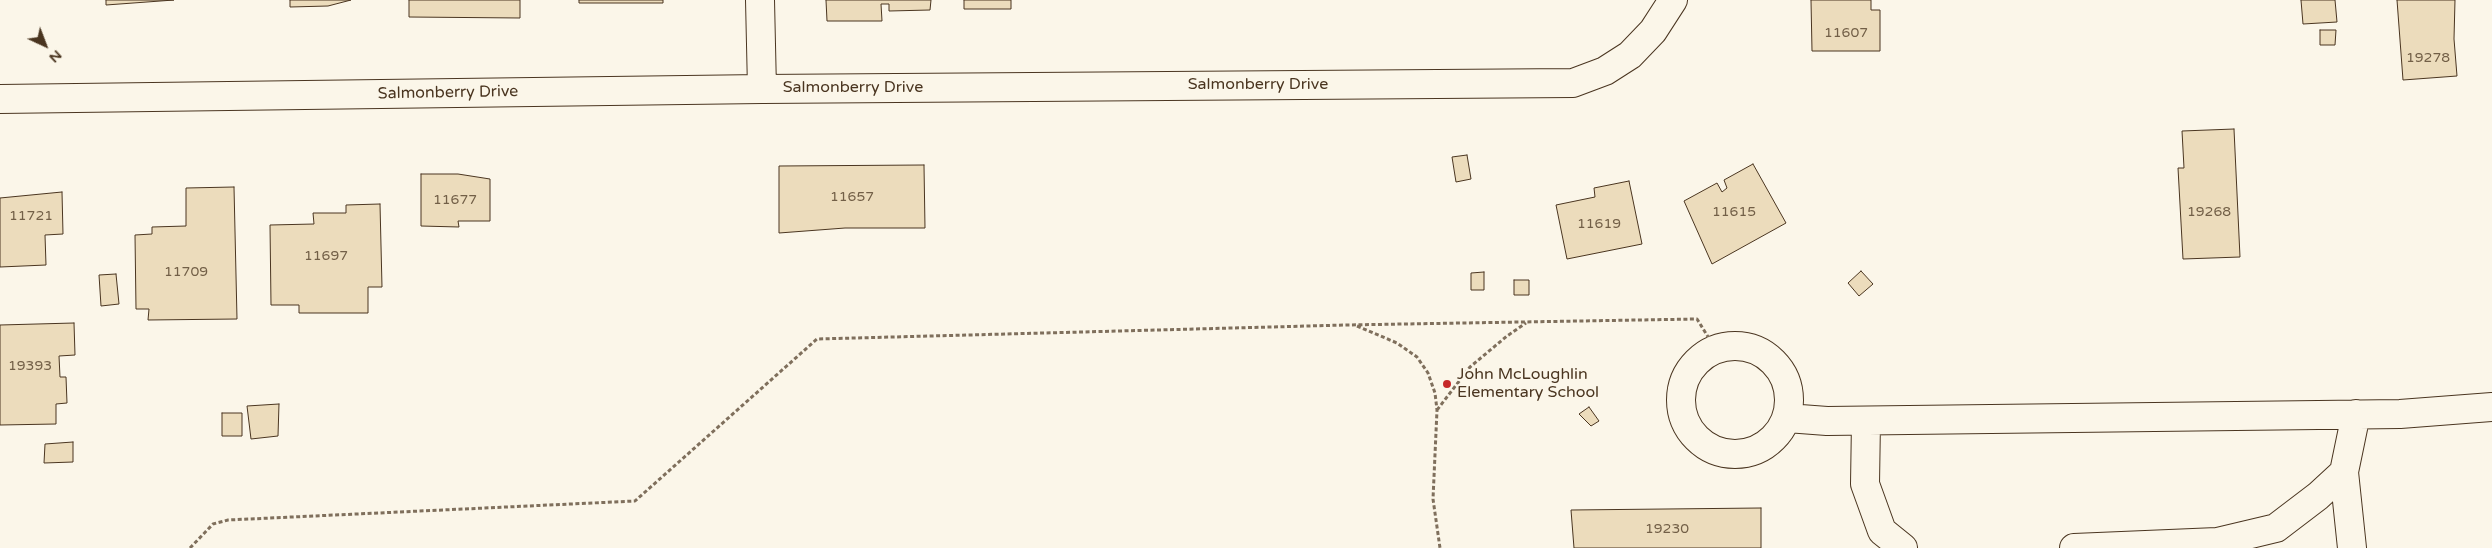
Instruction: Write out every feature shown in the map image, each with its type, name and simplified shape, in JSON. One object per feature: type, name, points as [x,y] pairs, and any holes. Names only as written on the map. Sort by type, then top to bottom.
[{"type":"street","points":[[760,0],[762,89]]},
{"type":"street","name":"Salmonberry Drive","points":[[0,99],[762,89],[1573,83],[1605,71],[1630,55],[1653,31],[1673,0]]},
{"type":"street","points":[[1726,346],[1762,351],[1779,367],[1790,395],[1787,418],[1776,437],[1755,451],[1730,455],[1700,443],[1688,430],[1681,410],[1683,381],[1700,357],[1715,348],[1726,346]]},
{"type":"street","points":[[1787,418],[1828,422],[2400,414],[2492,407]]},
{"type":"street","points":[[2352,548],[2344,472],[2356,414]]},
{"type":"street","points":[[1866,421],[1865,484],[1882,531],[1903,548]]},
{"type":"street","points":[[2074,548],[2277,538],[2344,472]]},
{"type":"path","points":[[190,548],[213,524],[228,520],[634,501],[816,339],[1355,325],[1697,319],[1715,348]]},
{"type":"path","points":[[1437,410],[1470,367],[1501,340],[1527,323]]},
{"type":"path","points":[[1355,325],[1396,344],[1418,357],[1428,373],[1436,393],[1433,499],[1440,548]]},
{"type":"building","points":[[106,0],[174,0],[106,5]]},
{"type":"building","points":[[290,0],[351,0],[328,6],[290,7]]},
{"type":"building","points":[[409,0],[520,0],[520,18],[409,17]]},
{"type":"building","points":[[579,0],[663,0],[663,3],[579,3]]},
{"type":"building","points":[[826,0],[931,0],[930,10],[889,11],[889,4],[881,4],[882,21],[827,21]]},
{"type":"building","points":[[964,0],[1011,0],[1011,9],[964,9]]},
{"type":"building","points":[[1811,0],[1871,0],[1871,10],[1880,10],[1880,51],[1812,51]]},
{"type":"building","points":[[2301,0],[2335,0],[2337,22],[2303,24]]},
{"type":"building","points":[[2397,0],[2455,0],[2454,39],[2457,76],[2403,80]]},
{"type":"building","points":[[2320,30],[2336,30],[2335,45],[2320,45]]},
{"type":"building","points":[[2234,129],[2240,257],[2183,259],[2178,168],[2184,168],[2182,131]]},
{"type":"building","points":[[1467,155],[1471,179],[1456,182],[1452,157]]},
{"type":"building","points":[[1753,164],[1786,223],[1712,264],[1684,201],[1717,183],[1722,192],[1727,188],[1724,180]]},
{"type":"building","points":[[924,165],[925,228],[845,228],[779,233],[779,166]]},
{"type":"building","points":[[421,174],[458,174],[490,179],[490,221],[458,221],[459,227],[421,226]]},
{"type":"building","points":[[1629,181],[1642,244],[1567,259],[1556,205],[1595,197],[1594,188]]},
{"type":"building","points":[[234,187],[237,319],[148,320],[149,309],[136,309],[135,235],[152,234],[152,227],[186,226],[186,188]]},
{"type":"building","points":[[62,192],[63,234],[45,235],[46,265],[0,267],[0,198]]},
{"type":"building","points":[[380,204],[382,287],[368,287],[368,313],[299,313],[299,305],[271,305],[270,225],[314,224],[313,213],[346,213],[346,205]]},
{"type":"building","points":[[1861,271],[1873,284],[1859,296],[1848,283]]},
{"type":"building","points":[[1484,272],[1484,290],[1471,290],[1471,273]]},
{"type":"building","points":[[116,274],[119,304],[101,306],[99,275]]},
{"type":"building","points":[[1514,280],[1529,280],[1529,295],[1514,295]]},
{"type":"building","points":[[74,323],[75,355],[59,356],[60,377],[66,377],[67,403],[56,404],[56,424],[0,425],[0,325]]},
{"type":"building","points":[[279,404],[278,436],[251,439],[247,406]]},
{"type":"building","points":[[1589,407],[1599,421],[1591,426],[1579,414]]},
{"type":"building","points":[[222,413],[242,413],[242,436],[222,436]]},
{"type":"building","points":[[73,442],[73,462],[44,463],[45,444]]},
{"type":"building","points":[[1761,508],[1761,548],[1574,548],[1571,510]]},
{"type":"place","name":"John McLoughlin Elementary School","points":[[1447,384]]}]
